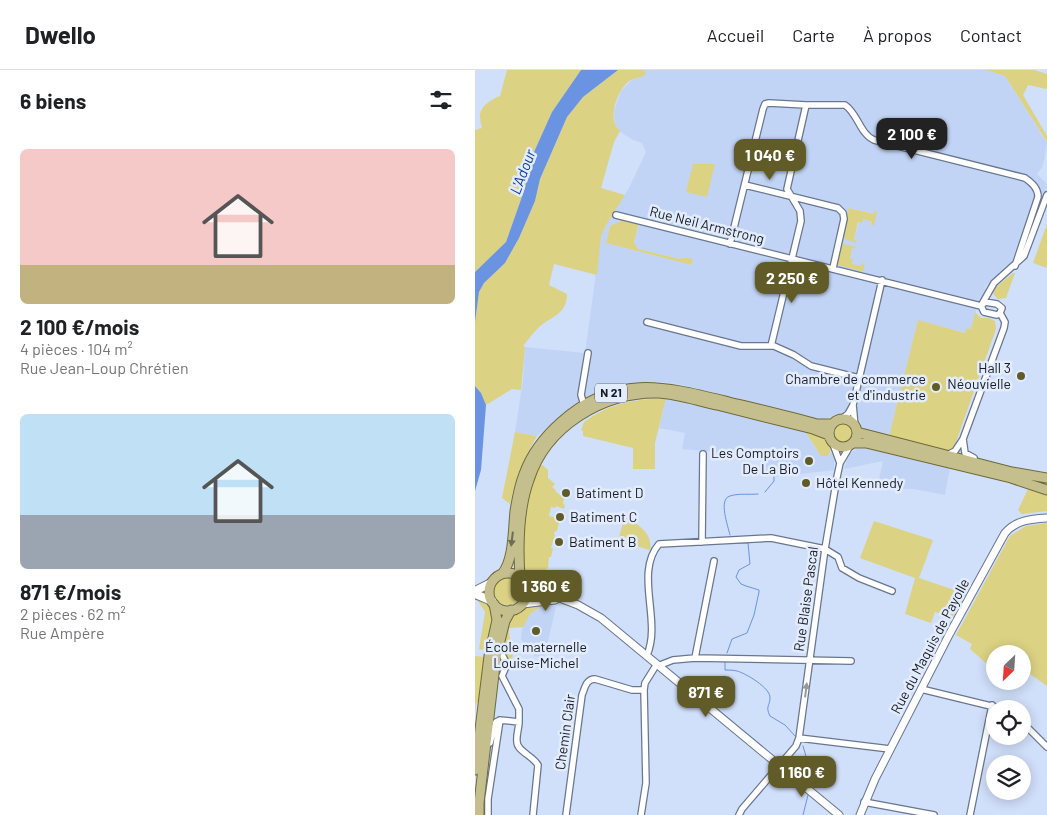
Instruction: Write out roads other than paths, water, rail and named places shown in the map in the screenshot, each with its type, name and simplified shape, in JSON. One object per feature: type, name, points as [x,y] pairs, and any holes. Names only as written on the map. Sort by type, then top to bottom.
[{"type":"main road","name":"N 21","points":[[502,574],[509,562],[517,498],[527,467],[535,450],[552,430],[571,413],[584,405],[619,390],[660,387],[687,391],[817,424],[836,422]]},
{"type":"main road","name":"N 21","points":[[523,581],[519,559],[523,500],[529,478],[541,454],[557,434],[576,417],[591,408],[611,399],[633,394],[670,394],[813,429],[831,440]]},
{"type":"main road","points":[[1047,478],[945,455],[856,429],[851,422],[836,422],[831,440],[842,448],[865,442],[1011,478],[1047,490]]},
{"type":"main road","points":[[852,444],[856,429]]},
{"type":"main road","points":[[475,592],[502,574],[515,574],[523,581],[527,595],[523,604],[511,610],[505,621],[499,648],[485,748],[479,815]]},
{"type":"main road","points":[[475,770],[489,656],[497,620],[489,589],[491,583]]},
{"type":"main road","points":[[475,592],[493,602],[499,608],[511,610]]},
{"type":"street","points":[[730,244],[765,104],[845,105],[854,114],[869,138],[1025,178],[1032,183],[1037,189],[1038,197],[1015,266]]},
{"type":"street","points":[[771,346],[801,216],[797,204],[790,197],[787,189],[806,105]]},
{"type":"street","points":[[745,185],[838,208],[843,212],[844,218],[833,268]]},
{"type":"street","points":[[1000,313],[997,315],[984,312],[982,305],[994,283],[1024,256],[1047,195]]},
{"type":"street","name":"Rue Neil Armstrong","points":[[616,215],[982,305]]},
{"type":"street","points":[[836,422],[848,414],[853,405],[882,280]]},
{"type":"street","points":[[990,292],[995,304]]},
{"type":"street","points":[[945,455],[955,451],[963,438],[1004,328],[1005,322],[1000,313],[1002,308],[985,302],[982,305]]},
{"type":"street","points":[[647,322],[741,346],[771,346],[794,355],[811,366],[859,378]]},
{"type":"street","points":[[584,405],[581,395],[588,353]]},
{"type":"street","points":[[853,405],[856,429]]},
{"type":"street","points":[[963,438],[963,449],[967,455],[991,463],[997,468]]},
{"type":"street","name":"Rue Blaise Pascal","points":[[831,440],[839,463]]},
{"type":"street","name":"Rue Blaise Pascal","points":[[799,738],[839,463],[852,444]]},
{"type":"street","points":[[702,542],[703,454]]},
{"type":"street","name":"Rue du Maquis de Payolle","points":[[860,815],[864,802],[890,749],[1005,533],[1014,524],[1022,521],[1047,518]]},
{"type":"street","points":[[647,655],[652,642],[648,573],[655,549],[659,544],[771,538],[825,549],[838,557],[842,568],[859,578],[892,591]]},
{"type":"street","points":[[695,658],[714,561]]},
{"type":"street","points":[[523,581],[555,595],[557,598],[578,605],[601,618],[839,815]]},
{"type":"street","points":[[523,604],[555,600],[557,598]]},
{"type":"street","points":[[499,648],[507,664],[502,676],[519,709],[518,747],[535,760],[538,765],[533,815]]},
{"type":"street","points":[[641,815],[646,783],[644,690],[647,680],[658,664],[673,660],[695,658],[851,662]]},
{"type":"street","name":"Chemin Clair","points":[[566,815],[581,701],[587,682],[595,679],[632,690],[644,690]]},
{"type":"street","points":[[921,690],[986,704]]},
{"type":"street","points":[[485,748],[490,742],[496,722],[500,720],[519,722]]},
{"type":"street","points":[[488,815],[488,799],[500,720]]},
{"type":"street","points":[[1031,731],[1047,747]]},
{"type":"street","points":[[970,815],[986,735]]},
{"type":"street","points":[[740,815],[796,746],[799,738],[890,749]]},
{"type":"street","points":[[864,802],[934,815]]},
{"type":"water","points":[[581,70],[618,70],[583,97],[567,117],[540,179],[535,201],[519,238],[505,263],[484,283],[479,292],[475,322],[475,272],[506,242],[524,191],[534,152],[552,112]]},
{"type":"water","points":[[475,386],[481,393],[486,405],[481,470],[475,491]]},
{"type":"waterway","points":[[765,492],[774,481],[774,476]]},
{"type":"waterway","points":[[730,535],[724,507],[726,498],[737,495],[758,494]]},
{"type":"waterway","points":[[727,653],[732,639],[747,633],[754,615],[759,592],[759,590],[741,584],[736,577],[739,570],[750,564],[748,543],[732,543]]},
{"type":"waterway","points":[[725,662],[725,670],[733,670],[746,675],[766,690],[770,698],[768,708],[770,716],[785,725],[796,737]]},
{"type":"waterway","points":[[803,746],[808,763],[807,782]]},
{"type":"waterway","points":[[803,815],[808,795]]},
{"type":"place","name":"Hall 3 Néouvielle","points":[[1021,376]]},
{"type":"place","name":"Chambre de commerce et d'industrie","points":[[936,387]]},
{"type":"place","name":"Les Comptoirs De La Bio","points":[[809,461]]},
{"type":"place","name":"Hôtel Kennedy","points":[[806,483]]},
{"type":"place","name":"Batiment D","points":[[566,493]]},
{"type":"place","name":"Batiment C","points":[[560,517]]},
{"type":"place","name":"Batiment B","points":[[559,542]]},
{"type":"place","name":"École maternelle Louise-Michel","points":[[536,631]]},
{"type":"water label","name":"L'Adour","points":[[523,172]]}]
